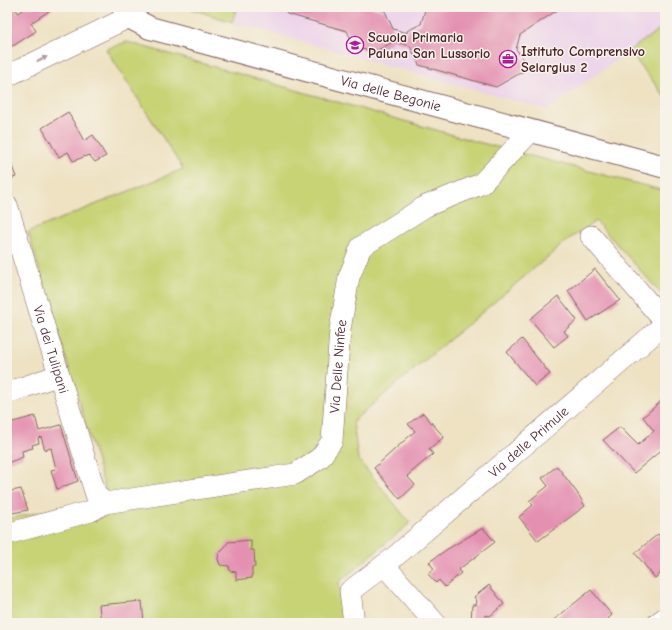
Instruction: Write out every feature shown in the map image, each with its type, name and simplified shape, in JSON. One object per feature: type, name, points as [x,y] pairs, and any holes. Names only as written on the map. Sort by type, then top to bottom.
[{"type":"street","points":[[7,76],[126,12]]},
{"type":"street","name":"Via delle Begonie","points":[[126,12],[150,28],[530,132],[665,167]]},
{"type":"street","name":"Via Delle Ninfee","points":[[7,534],[91,511],[100,499],[295,474],[320,458],[332,441],[340,330],[349,277],[360,247],[426,206],[481,184],[530,132]]},
{"type":"street","name":"Via dei Tulipani","points":[[7,205],[59,374],[100,499]]},
{"type":"street","points":[[591,236],[665,323]]},
{"type":"street","name":"Via delle Primule","points":[[354,623],[350,591],[387,562],[665,323]]},
{"type":"street","points":[[7,393],[59,374]]},
{"type":"street","points":[[387,562],[435,623]]},
{"type":"street","points":[[658,623],[665,618]]},
{"type":"shaded area","points":[[237,7],[662,7],[665,11],[665,25],[547,110],[232,22]]},
{"type":"green space","points":[[186,7],[237,7],[232,22]]},
{"type":"green space","points":[[664,26],[665,27],[665,97],[629,51]]},
{"type":"green space","points":[[127,42],[478,142],[665,191],[665,298],[596,221],[569,239],[353,421],[358,459],[410,523],[339,582],[343,623],[7,623],[7,519],[89,502],[106,492],[28,232],[183,169],[106,49]]},
{"type":"building","points":[[7,7],[15,7],[18,13],[23,10],[21,7],[55,7],[31,23],[36,31],[13,46],[7,42]]},
{"type":"building","points":[[283,7],[370,7],[385,11],[393,29],[407,33],[407,31],[421,24],[425,10],[424,7],[562,7],[520,35],[516,49],[529,68],[496,87],[419,65],[410,46],[391,40],[391,43],[374,52],[355,47],[347,31],[287,14]]},
{"type":"building","points":[[68,112],[84,141],[93,135],[106,156],[95,162],[89,155],[73,161],[68,152],[59,157],[42,128]]},
{"type":"building","points":[[7,153],[16,177],[7,180]]},
{"type":"building","points":[[595,269],[620,300],[588,321],[568,291]]},
{"type":"building","points":[[558,296],[577,320],[564,331],[568,336],[554,347],[530,319]]},
{"type":"building","points":[[522,339],[550,374],[535,386],[507,352]]},
{"type":"building","points":[[665,398],[665,447],[634,473],[603,440],[620,427],[638,445],[654,431],[643,417]]},
{"type":"building","points":[[423,413],[444,437],[429,449],[433,454],[407,476],[415,485],[400,499],[374,468],[415,431],[408,424]]},
{"type":"building","points":[[35,416],[39,431],[61,425],[78,481],[57,489],[51,470],[56,469],[51,448],[45,450],[41,437],[38,438],[39,443],[32,445],[33,448],[22,451],[23,457],[7,463],[7,422],[12,420],[13,422]]},
{"type":"building","points":[[557,466],[585,506],[538,541],[519,517],[533,505],[529,501],[548,486],[542,478]]},
{"type":"building","points":[[21,489],[28,510],[7,514],[7,492]]},
{"type":"building","points":[[483,528],[495,542],[458,570],[461,573],[445,587],[439,580],[436,583],[428,574],[434,569],[429,562]]},
{"type":"building","points":[[658,534],[665,542],[665,570],[655,578],[635,553]]},
{"type":"building","points":[[251,540],[251,550],[254,550],[255,567],[252,567],[252,578],[236,580],[236,572],[230,571],[229,566],[220,565],[218,559],[219,553],[228,542]]},
{"type":"building","points":[[489,585],[504,604],[490,616],[485,615],[484,623],[471,623],[472,605],[476,605],[477,601],[474,597]]},
{"type":"building","points":[[591,590],[612,615],[604,623],[550,623]]},
{"type":"building","points":[[142,601],[144,623],[101,623],[99,605]]},
{"type":"place","name":"Scuola Primaria Paluna San Lussorio","points":[[355,45]]},
{"type":"place","name":"Istituto Comprensivo Selargius 2","points":[[508,59]]}]
